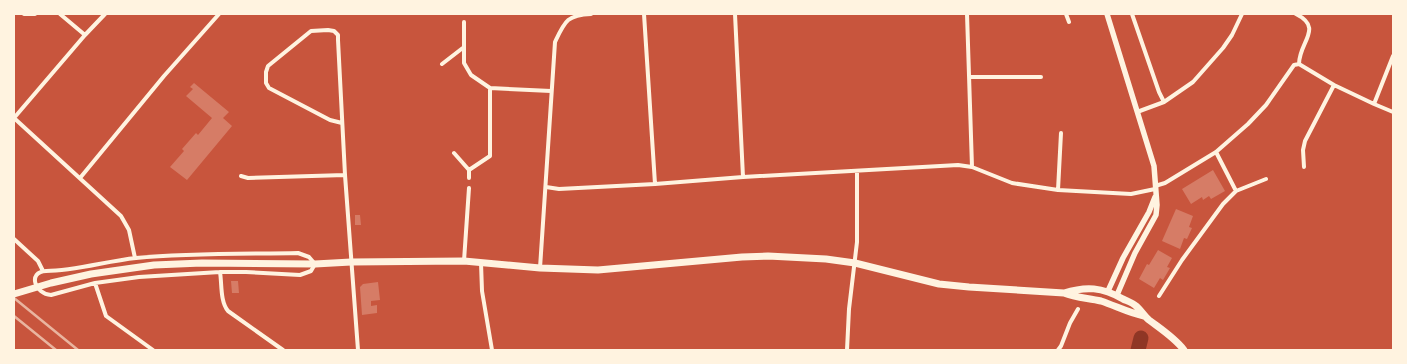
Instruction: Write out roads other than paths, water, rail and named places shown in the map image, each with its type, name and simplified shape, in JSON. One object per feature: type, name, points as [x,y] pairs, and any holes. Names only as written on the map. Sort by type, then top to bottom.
[{"type":"main road","points":[[14,294],[57,282],[123,268],[154,265],[202,263],[315,264],[351,262],[464,261],[540,268],[598,270],[768,256],[826,258],[855,263],[939,284],[1064,293],[1074,297],[1101,301],[1144,316]]},
{"type":"main road","points":[[1064,293],[1077,289],[1097,289],[1108,291],[1114,297],[1136,306],[1144,316],[1168,334],[1184,350]]},
{"type":"main road","points":[[1101,301],[1114,297]]},
{"type":"main road","points":[[1114,297],[1118,307]]},
{"type":"street","points":[[24,14],[35,14]]},
{"type":"street","points":[[60,14],[85,35]]},
{"type":"street","points":[[105,14],[85,35],[14,118],[121,216],[129,230],[135,258]]},
{"type":"street","points":[[80,178],[164,76],[219,14]]},
{"type":"street","points":[[540,268],[555,42],[563,24],[577,15],[591,14]]},
{"type":"street","points":[[644,14],[655,184]]},
{"type":"street","points":[[735,14],[743,177]]},
{"type":"street","points":[[966,14],[972,167]]},
{"type":"street","points":[[1066,14],[1069,22]]},
{"type":"street","points":[[1107,14],[1154,166],[1157,205],[1156,214],[1114,297]]},
{"type":"street","points":[[1132,14],[1159,92],[1164,102]]},
{"type":"street","points":[[1137,112],[1164,102],[1193,82],[1229,40],[1242,14]]},
{"type":"street","points":[[1296,14],[1309,22],[1310,28],[1309,35],[1301,50],[1299,64]]},
{"type":"street","points":[[464,22],[464,63],[471,75],[490,88],[551,90]]},
{"type":"street","points":[[342,123],[323,116],[269,88],[266,84],[266,72],[268,66],[311,31],[328,30],[334,31],[338,35],[345,175],[358,350]]},
{"type":"street","points":[[442,64],[464,47]]},
{"type":"street","points":[[1374,104],[1393,56]]},
{"type":"street","points":[[546,187],[559,188],[655,184],[743,177],[958,165],[972,167],[1012,183],[1058,190],[1132,194],[1155,190],[1216,152],[1248,124],[1266,105],[1294,65],[1299,64],[1334,85],[1393,112]]},
{"type":"street","points":[[969,77],[1041,77]]},
{"type":"street","points":[[1304,167],[1303,150],[1305,141],[1334,85]]},
{"type":"street","points":[[469,170],[490,156],[490,88]]},
{"type":"street","points":[[1058,190],[1061,133]]},
{"type":"street","points":[[1216,152],[1236,191]]},
{"type":"street","points":[[454,153],[469,170],[469,178]]},
{"type":"street","points":[[846,350],[857,242],[857,171]]},
{"type":"street","points":[[241,176],[248,178],[345,175]]},
{"type":"street","points":[[1159,296],[1182,260],[1222,204],[1236,191],[1266,179]]},
{"type":"street","points":[[464,261],[469,188]]},
{"type":"street","points":[[1108,291],[1119,265],[1149,212],[1155,190]]},
{"type":"street","points":[[14,239],[38,261],[43,272]]},
{"type":"street","points":[[298,253],[309,257],[315,264],[311,271],[300,275],[220,272],[139,277],[95,283],[49,295],[37,288],[35,284],[37,276],[43,272],[58,271],[135,258],[193,255],[298,253]]},
{"type":"street","points":[[481,262],[482,291],[492,350]]},
{"type":"street","points":[[220,272],[224,307],[283,350]]},
{"type":"street","points":[[95,283],[106,316],[153,350]]},
{"type":"street","points":[[1058,350],[1078,309]]},
{"type":"waterway","points":[[1138,350],[1141,338]]},
{"type":"railway","points":[[14,298],[78,350]]},
{"type":"railway","points":[[14,316],[56,350]]}]
